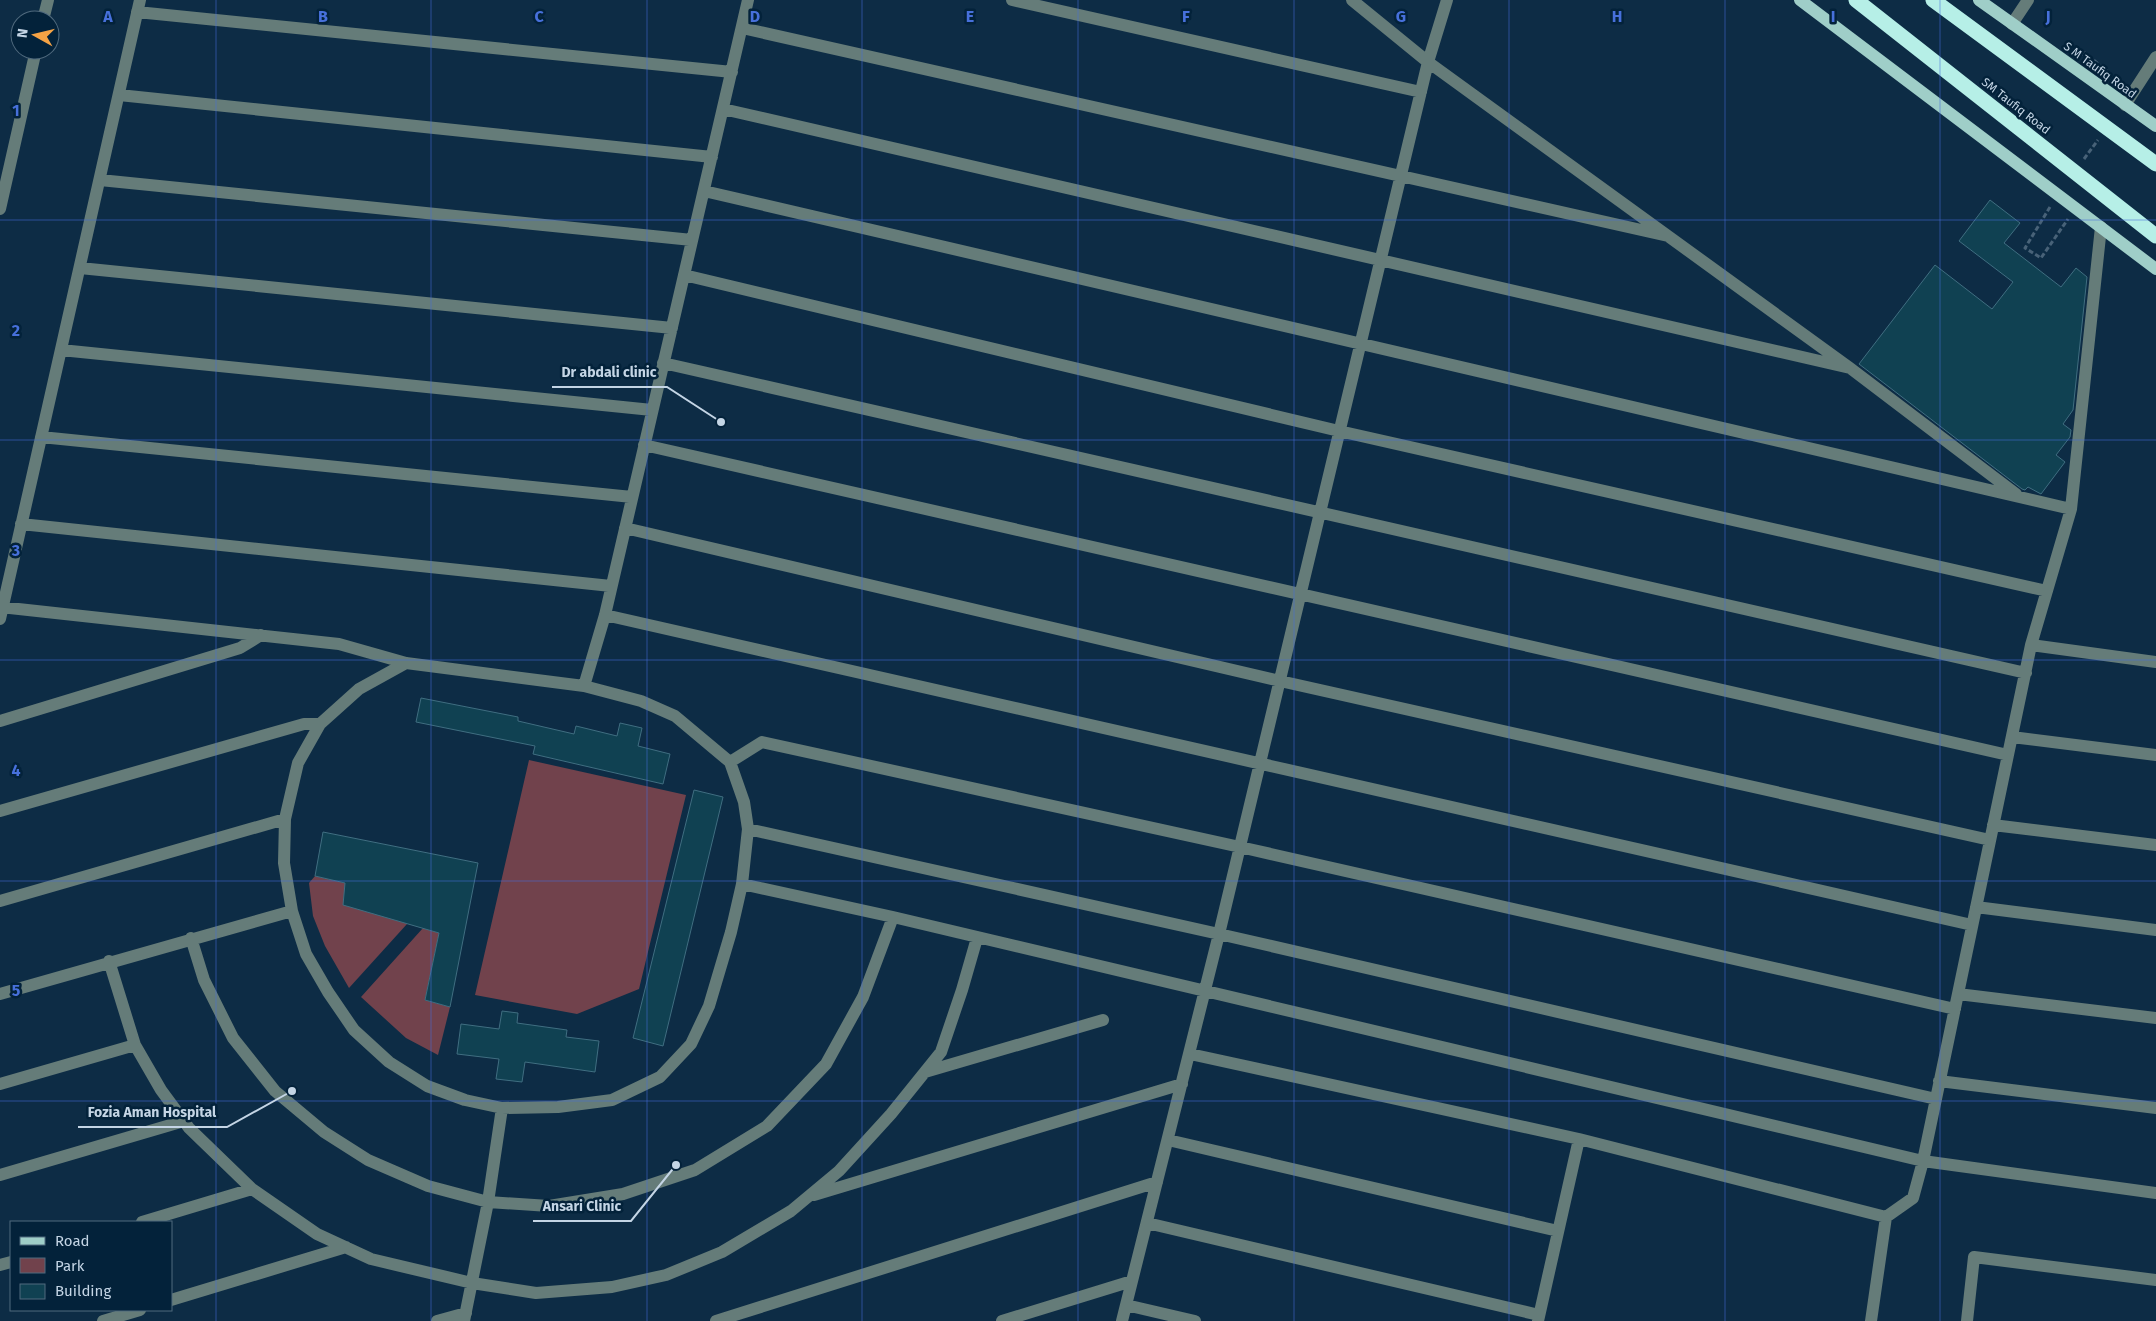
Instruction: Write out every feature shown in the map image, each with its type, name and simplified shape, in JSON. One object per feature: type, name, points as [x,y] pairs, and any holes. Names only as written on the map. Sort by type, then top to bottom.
[{"type":"highway","name":"SM Taufiq Road","points":[[1856,0],[2156,236]]},
{"type":"highway","points":[[1933,0],[2156,164]]},
{"type":"main road","points":[[1800,0],[2156,269]]},
{"type":"main road","name":"S M Taufiq Road","points":[[1979,0],[2156,126]]},
{"type":"street","points":[[584,686],[605,615],[748,0]]},
{"type":"street","points":[[1012,0],[1421,92]]},
{"type":"street","points":[[1352,0],[1428,62],[1850,368],[2019,497]]},
{"type":"street","points":[[1122,1321],[1190,1054],[1428,62],[1447,0]]},
{"type":"street","points":[[2012,24],[2028,0]]},
{"type":"street","points":[[406,663],[359,689],[320,724],[298,763],[285,819],[284,863],[292,911],[306,954],[354,1030],[389,1062],[426,1086],[465,1100],[502,1108],[558,1107],[612,1100],[660,1077],[691,1044],[709,1006],[731,932],[742,884],[748,829],[744,802],[730,762],[675,716],[641,701],[584,686],[406,663],[339,644],[1,611],[139,6],[732,72]]},
{"type":"street","points":[[742,28],[1668,236]]},
{"type":"street","points":[[2125,105],[2156,57]]},
{"type":"street","points":[[0,209],[34,60]]},
{"type":"street","points":[[119,95],[712,157]]},
{"type":"street","points":[[723,109],[1850,368]]},
{"type":"street","points":[[100,180],[692,240]]},
{"type":"street","points":[[704,191],[2071,509]]},
{"type":"street","points":[[1871,1321],[1886,1217],[1913,1198],[1923,1161],[2031,645],[2071,509],[2101,227]]},
{"type":"street","points":[[80,268],[672,328]]},
{"type":"street","points":[[684,275],[1340,431],[2047,591]]},
{"type":"street","points":[[61,350],[652,410]]},
{"type":"street","points":[[663,363],[2026,673]]},
{"type":"street","points":[[41,437],[632,497]]},
{"type":"street","points":[[644,445],[2008,755]]},
{"type":"street","points":[[21,524],[611,586]]},
{"type":"street","points":[[625,528],[1280,681],[1990,840]]},
{"type":"street","points":[[605,615],[1972,925]]},
{"type":"street","points":[[0,721],[240,648],[260,635]]},
{"type":"street","points":[[2031,645],[2156,662]]},
{"type":"street","points":[[0,811],[304,724],[320,724]]},
{"type":"street","points":[[2012,737],[2156,755]]},
{"type":"street","points":[[730,762],[762,742],[1240,847],[1955,1009]]},
{"type":"street","points":[[0,900],[285,819]]},
{"type":"street","points":[[1993,825],[2156,845]]},
{"type":"street","points":[[748,829],[1219,934],[1936,1099]]},
{"type":"street","points":[[742,884],[1923,1161],[2156,1193]]},
{"type":"street","points":[[1976,907],[2156,930]]},
{"type":"street","points":[[0,994],[109,961],[292,911]]},
{"type":"street","points":[[191,938],[204,980],[232,1038],[275,1091],[324,1132],[368,1160],[428,1186],[488,1202],[549,1206],[623,1194],[696,1170],[767,1126],[826,1064],[863,997],[893,918]]},
{"type":"street","points":[[109,961],[135,1045],[161,1090],[184,1121],[252,1189],[317,1234],[370,1259],[472,1283],[536,1293],[612,1287],[666,1275],[722,1252],[791,1211],[839,1171],[891,1114],[941,1052],[977,938]]},
{"type":"street","points":[[1958,994],[2156,1018]]},
{"type":"street","points":[[924,1072],[1103,1020]]},
{"type":"street","points":[[0,1084],[135,1045]]},
{"type":"street","points":[[1190,1054],[1579,1139],[1886,1217]]},
{"type":"street","points":[[1939,1081],[2156,1108]]},
{"type":"street","points":[[808,1196],[1182,1084]]},
{"type":"street","points":[[437,1321],[465,1317],[488,1202],[502,1108]]},
{"type":"street","points":[[0,1175],[184,1121]]},
{"type":"street","points":[[1147,1223],[1538,1318],[1579,1139]]},
{"type":"street","points":[[1168,1140],[1558,1231]]},
{"type":"street","points":[[716,1321],[1157,1182]]},
{"type":"street","points":[[145,1221],[252,1189]]},
{"type":"street","points":[[172,1300],[346,1247]]},
{"type":"street","points":[[1967,1321],[1974,1257],[2156,1280]]},
{"type":"street","points":[[1002,1321],[1132,1281]]},
{"type":"street","points":[[1126,1305],[1195,1321]]},
{"type":"street","points":[[103,1321],[137,1311]]},
{"type":"path","points":[[2039,223],[2025,248],[2041,258],[2059,232]]},
{"type":"green space","points":[[529,760],[686,795],[639,989],[577,1014],[475,995]]},
{"type":"green space","points":[[315,876],[345,883],[407,924],[349,988],[325,946],[313,916],[309,883]]},
{"type":"green space","points":[[423,928],[439,933],[425,1000],[450,1007],[438,1055],[406,1038],[361,997]]},
{"type":"building","points":[[1990,200],[2020,223],[2004,243],[2061,287],[2076,268],[2087,277],[2073,410],[2063,424],[2071,430],[2070,437],[2056,455],[2065,462],[2041,494],[2028,487],[2025,490],[2022,489],[1859,364],[1935,265],[1992,309],[2013,282],[1959,241]]},
{"type":"building","points":[[421,698],[518,717],[518,721],[574,734],[576,726],[617,736],[620,723],[642,728],[638,746],[670,754],[663,784],[533,754],[535,746],[416,722]]},
{"type":"building","points":[[694,790],[723,797],[663,1046],[633,1038]]},
{"type":"building","points":[[323,832],[478,863],[450,1007],[425,1000],[439,933],[343,905],[345,883],[315,876]]},
{"type":"building","points":[[502,1011],[518,1013],[517,1023],[567,1030],[566,1037],[599,1041],[595,1072],[525,1062],[522,1082],[496,1079],[499,1059],[457,1054],[461,1024],[499,1029]]},
{"type":"place","name":"Dr abdali clinic","points":[[721,422]]},
{"type":"place","name":"Fozia Aman Hospital","points":[[292,1091]]},
{"type":"place","name":"Ansari Clinic","points":[[676,1165]]}]
